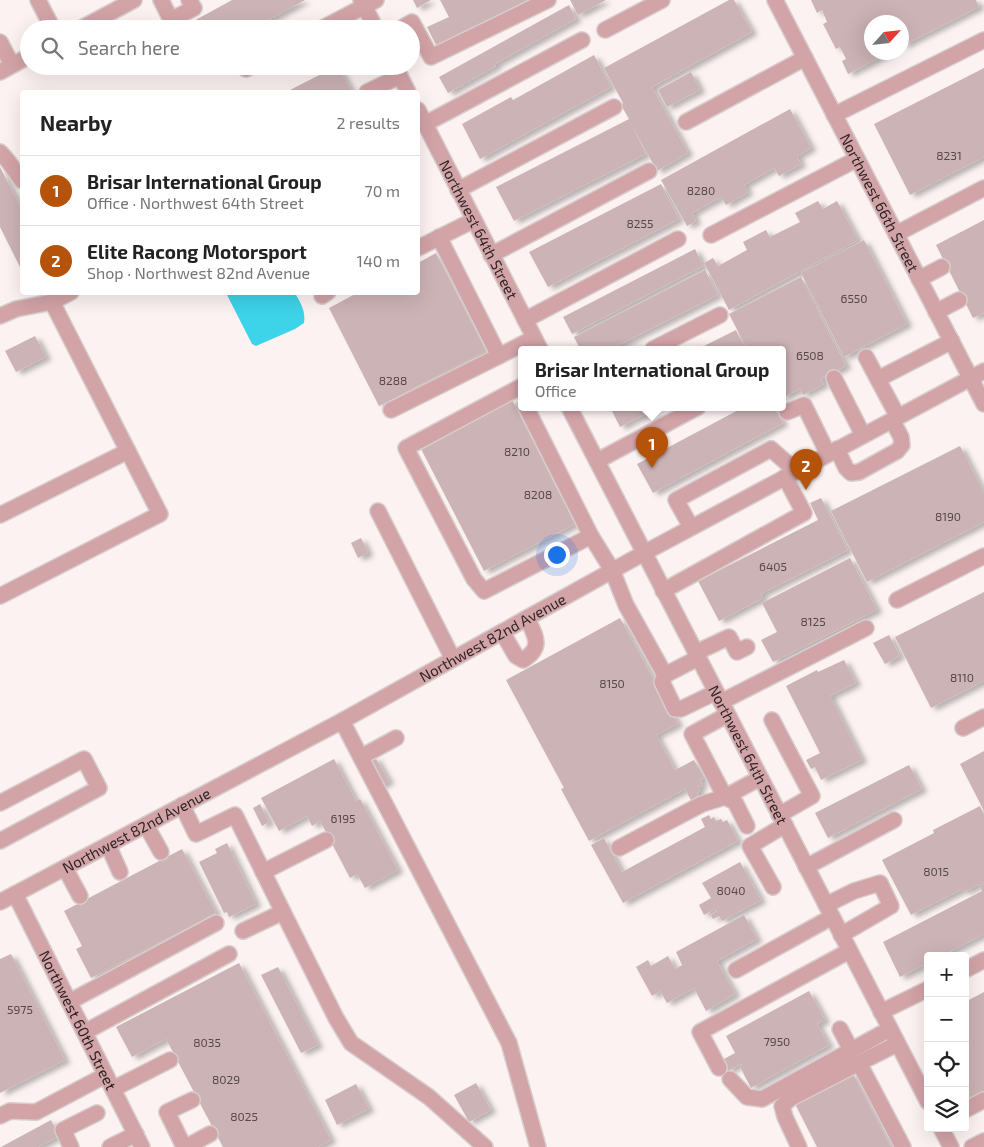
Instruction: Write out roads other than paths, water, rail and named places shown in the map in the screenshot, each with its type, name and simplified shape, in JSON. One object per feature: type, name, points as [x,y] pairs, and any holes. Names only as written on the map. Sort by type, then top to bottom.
[{"type":"street","points":[[38,0],[48,20]]},
{"type":"street","points":[[97,20],[134,0]]},
{"type":"street","points":[[161,0],[171,20],[194,8],[190,0]]},
{"type":"street","points":[[420,37],[431,57],[548,0]]},
{"type":"street","points":[[605,30],[662,0]]},
{"type":"street","name":"Northwest 66th Street","points":[[775,0],[936,312],[952,341],[977,374],[984,404]]},
{"type":"street","points":[[336,20],[367,2],[373,20]]},
{"type":"street","points":[[420,117],[582,40]]},
{"type":"street","points":[[834,115],[984,40]]},
{"type":"street","points":[[0,42],[6,68],[20,61]]},
{"type":"street","points":[[686,122],[805,58]]},
{"type":"street","points":[[370,90],[392,75]]},
{"type":"street","points":[[400,75],[407,90]]},
{"type":"street","points":[[458,190],[614,107]]},
{"type":"street","name":"Northwest 64th Street","points":[[420,117],[537,343]]},
{"type":"street","points":[[0,152],[20,178]]},
{"type":"street","points":[[711,234],[857,159]]},
{"type":"street","points":[[491,255],[649,172]]},
{"type":"street","points":[[896,234],[984,188]]},
{"type":"street","points":[[420,247],[474,220]]},
{"type":"street","points":[[439,237],[499,356]]},
{"type":"street","points":[[525,320],[678,239]]},
{"type":"street","points":[[919,279],[942,267]]},
{"type":"street","points":[[0,316],[16,309],[52,302],[65,295]]},
{"type":"street","points":[[936,312],[959,300]]},
{"type":"street","points":[[0,596],[160,514],[52,302]]},
{"type":"street","points":[[659,346],[720,315]]},
{"type":"street","points":[[878,379],[952,341]]},
{"type":"street","points":[[391,410],[499,356],[518,350]]},
{"type":"street","points":[[787,412],[804,405],[832,452],[851,473],[859,472],[897,451],[902,445],[895,418],[866,357]]},
{"type":"street","name":"Northwest 82nd Avenue","points":[[0,902],[342,720],[612,570],[977,374]]},
{"type":"street","points":[[834,378],[863,435]]},
{"type":"street","points":[[518,392],[406,448],[474,579],[484,591],[591,536]]},
{"type":"street","points":[[528,411],[591,536],[612,570],[626,605],[665,675]]},
{"type":"street","name":"Northwest 64th Street","points":[[571,411],[924,1095]]},
{"type":"street","points":[[597,461],[691,411]]},
{"type":"street","points":[[664,591],[804,513],[790,474],[771,449],[676,500],[691,527]]},
{"type":"street","points":[[0,515],[128,451]]},
{"type":"street","points":[[378,511],[453,659]]},
{"type":"street","points":[[897,600],[984,556]]},
{"type":"street","points":[[502,632],[516,656],[523,660],[536,648],[537,640],[527,618]]},
{"type":"street","points":[[747,647],[737,652],[729,637],[665,675],[662,682],[675,709],[721,703],[866,628]]},
{"type":"street","points":[[721,703],[692,734],[725,797],[735,802],[747,826]]},
{"type":"street","points":[[963,728],[984,717]]},
{"type":"street","points":[[342,720],[508,1043],[538,1147]]},
{"type":"street","points":[[772,720],[812,796],[750,846],[773,886]]},
{"type":"street","points":[[361,757],[396,738]]},
{"type":"street","points":[[0,803],[84,758],[99,788],[0,841]]},
{"type":"street","points":[[619,848],[702,804],[725,797],[760,778]]},
{"type":"street","points":[[182,805],[196,834],[235,815],[336,1018],[352,1043],[429,1097],[484,1147]]},
{"type":"street","points":[[806,867],[894,820]]},
{"type":"street","points":[[146,825],[161,852]]},
{"type":"street","points":[[263,872],[326,840]]},
{"type":"street","points":[[108,845],[120,872]]},
{"type":"street","points":[[64,868],[80,896]]},
{"type":"street","points":[[736,970],[829,911],[854,891],[880,883],[891,906],[841,935]]},
{"type":"street","name":"Northwest 60th Street","points":[[15,894],[139,1141]]},
{"type":"street","points":[[243,931],[283,912]]},
{"type":"street","points":[[69,1002],[216,923]]},
{"type":"street","points":[[849,950],[700,1032],[724,1073],[747,1097],[762,1099],[890,1029]]},
{"type":"street","points":[[84,1032],[230,954]]},
{"type":"street","points":[[969,968],[984,960]]},
{"type":"street","points":[[881,1012],[924,990]]},
{"type":"street","points":[[840,1028],[851,1050]]},
{"type":"street","points":[[799,1147],[782,1106],[791,1098],[897,1044]]},
{"type":"street","points":[[113,1089],[170,1060]]},
{"type":"street","points":[[859,1063],[903,1147]]},
{"type":"street","points":[[0,1116],[10,1111],[36,1112],[106,1074]]},
{"type":"street","points":[[192,1100],[167,1112],[185,1147],[210,1134]]},
{"type":"street","points":[[969,1108],[984,1100]]},
{"type":"street","points":[[72,1147],[63,1130],[97,1113]]},
{"type":"street","points":[[943,1132],[951,1147]]},
{"type":"street","points":[[110,1147],[139,1141]]},
{"type":"street","points":[[972,1147],[984,1141]]},
{"type":"water","points":[[227,295],[296,295],[301,303],[304,323],[295,329],[256,346],[252,344]]},
{"type":"place","name":"Brisar International Group","points":[[652,468]]},
{"type":"place","name":"Elite Racong Motorsport","points":[[806,490]]}]
